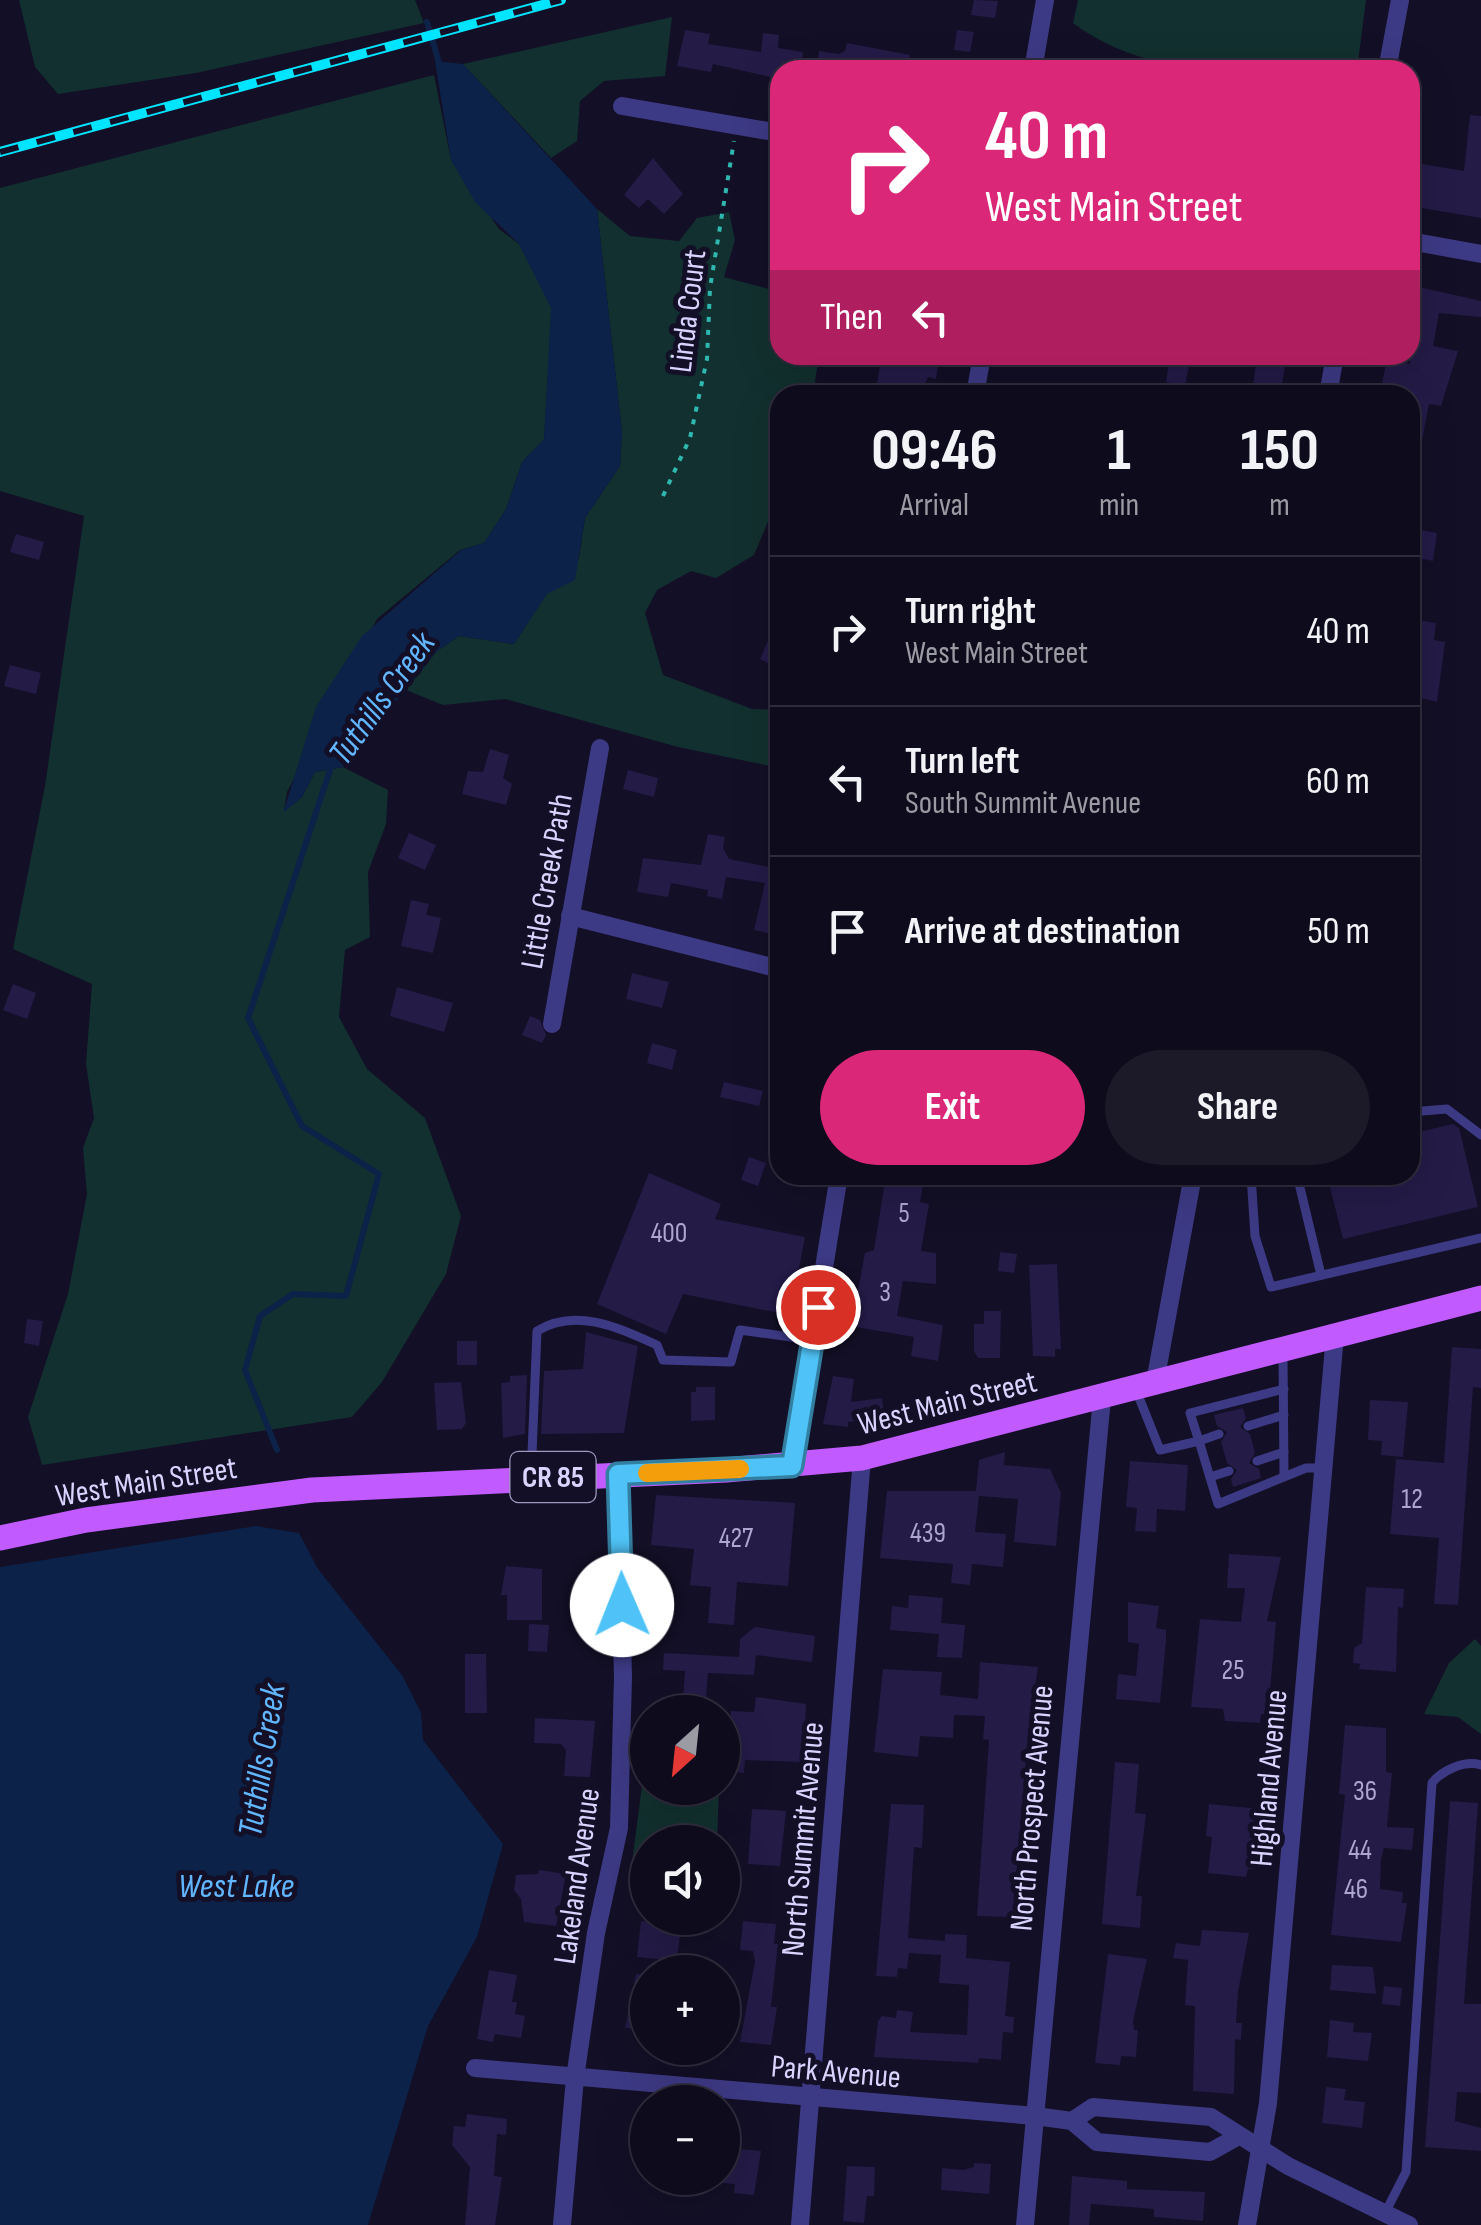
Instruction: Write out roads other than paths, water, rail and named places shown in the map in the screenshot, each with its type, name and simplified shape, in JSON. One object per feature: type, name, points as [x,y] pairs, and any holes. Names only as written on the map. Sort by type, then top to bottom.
[{"type":"main road","name":"West Main Street","points":[[0,1538],[86,1520],[312,1490],[792,1466],[862,1458],[1481,1298]]},
{"type":"street","points":[[1035,60],[1045,0]]},
{"type":"street","points":[[1389,60],[1400,0]]},
{"type":"street","points":[[622,106],[770,131]]},
{"type":"street","points":[[1420,244],[1481,254]]},
{"type":"street","name":"Little Creek Path","points":[[552,1024],[600,748]]},
{"type":"street","points":[[570,916],[770,966]]},
{"type":"street","points":[[792,1466],[838,1185]]},
{"type":"street","points":[[1145,1385],[1191,1185]]},
{"type":"street","name":"Highland Avenue","points":[[1247,2225],[1268,2103],[1336,1334]]},
{"type":"street","name":"North Prospect Avenue","points":[[1025,2225],[1102,1398]]},
{"type":"street","name":"North Summit Avenue","points":[[800,2225],[862,1458]]},
{"type":"street","name":"Lakeland Avenue","points":[[562,2225],[575,2078],[596,1932],[619,1828],[623,1678],[618,1474]]},
{"type":"street","name":"Park Avenue","points":[[475,2068],[1034,2116],[1072,2121],[1098,2142],[1210,2152],[1237,2137]]},
{"type":"street","name":"Park Avenue","points":[[1072,2121],[1093,2107],[1211,2116],[1237,2137],[1409,2225]]},
{"type":"lane","points":[[1420,1111],[1448,1108],[1481,1135]]},
{"type":"lane","points":[[1252,1185],[1255,1236],[1270,1286],[1481,1238]]},
{"type":"lane","points":[[1299,1185],[1321,1275]]},
{"type":"lane","points":[[531,1478],[536,1330],[555,1319],[606,1323],[657,1344],[663,1360],[732,1362],[740,1330],[812,1340]]},
{"type":"lane","points":[[1282,1348],[1284,1476]]},
{"type":"lane","points":[[1145,1385],[1160,1450],[1219,1434]]},
{"type":"lane","points":[[1284,1390],[1190,1413],[1218,1504],[1306,1468],[1324,1468]]},
{"type":"lane","points":[[1248,1426],[1284,1414]]},
{"type":"lane","points":[[1257,1462],[1284,1452]]},
{"type":"lane","points":[[1210,1477],[1229,1471]]},
{"type":"lane","points":[[1385,2214],[1406,2172],[1432,1783],[1438,1774],[1472,1762],[1481,1766]]},
{"type":"water","points":[[435,61],[463,64],[597,209],[622,432],[620,466],[585,518],[575,580],[547,594],[514,644],[459,636],[437,651],[343,767],[315,772],[302,797],[283,813],[316,707],[362,636],[461,550],[484,543],[506,509],[522,462],[544,439],[551,308],[519,244],[475,202],[451,160]]},
{"type":"water","name":"West Lake","points":[[256,1526],[299,1533],[318,1569],[402,1675],[421,1713],[423,1740],[503,1844],[477,1937],[428,2026],[368,2225],[0,2225],[0,1567]]},
{"type":"waterway","name":"Tuthills Creek","points":[[427,22],[440,66]]},
{"type":"waterway","name":"Tuthills Creek","points":[[277,1450],[245,1370],[260,1316],[293,1294],[346,1296],[379,1174],[302,1126],[248,1018],[333,761]]},
{"type":"railway","points":[[0,152],[561,0]]}]
